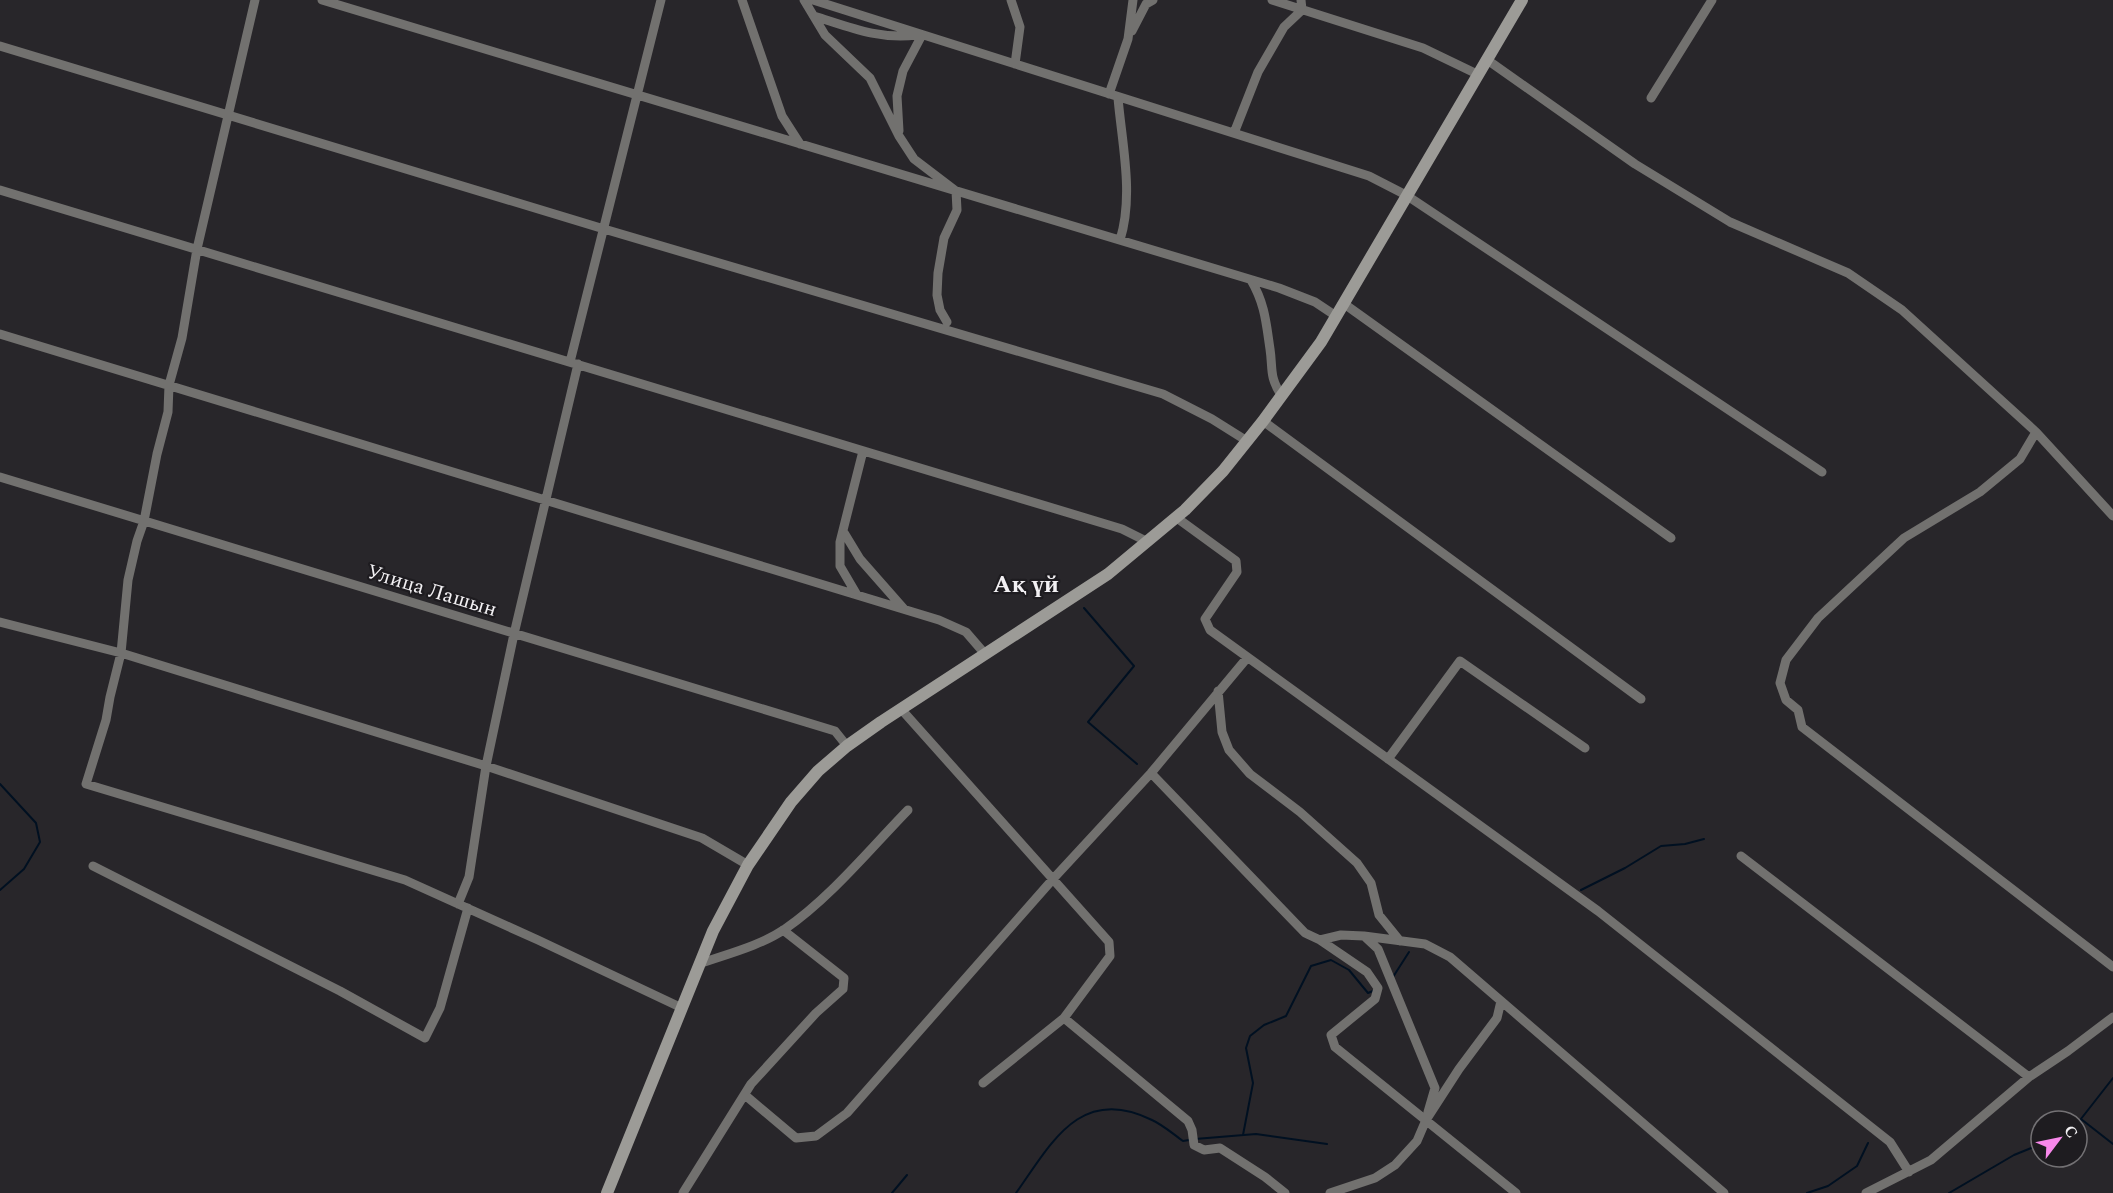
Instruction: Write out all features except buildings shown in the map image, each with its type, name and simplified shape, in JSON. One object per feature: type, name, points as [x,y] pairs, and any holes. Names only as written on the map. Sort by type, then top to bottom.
[{"type":"main road","points":[[607,1193],[713,931],[748,865],[791,802],[818,771],[847,746],[1108,574],[1177,518],[1223,471],[1321,342],[1522,0]]},
{"type":"street","points":[[255,0],[197,249],[182,338],[169,385],[168,412],[144,521],[128,580],[121,653],[106,720],[86,784],[405,880],[682,1008]]},
{"type":"street","points":[[322,0],[1251,280],[1315,302],[1336,316]]},
{"type":"street","points":[[93,866],[340,991],[425,1038],[440,1008],[469,877],[486,766],[514,634],[546,500],[604,229],[661,0]]},
{"type":"street","points":[[742,0],[782,116],[800,144]]},
{"type":"street","points":[[804,0],[825,35],[870,78],[899,136],[914,159],[956,191],[957,210],[944,238],[937,295],[940,310],[947,322]]},
{"type":"street","points":[[813,0],[1369,176],[1406,195],[1822,472]]},
{"type":"street","points":[[1011,0],[1020,27],[1016,64]]},
{"type":"street","points":[[1120,240],[1126,220],[1126,190],[1113,96],[1128,39],[1133,0]]},
{"type":"street","points":[[1128,39],[1146,4],[1153,0]]},
{"type":"street","points":[[1272,0],[1302,5],[1423,48],[1477,74]]},
{"type":"street","points":[[1651,98],[1712,0]]},
{"type":"street","points":[[1234,133],[1258,72],[1284,27],[1302,5]]},
{"type":"street","points":[[814,16],[876,35],[898,38],[922,35]]},
{"type":"street","points":[[899,136],[897,96],[903,71],[922,35]]},
{"type":"street","points":[[0,46],[604,229],[1163,394],[1212,419],[1247,441]]},
{"type":"street","points":[[1486,59],[1635,164],[1730,222],[1848,273],[1902,310],[2036,432],[2113,516]]},
{"type":"street","points":[[914,159],[917,179]]},
{"type":"street","points":[[0,190],[1122,529],[1149,542]]},
{"type":"street","points":[[1251,280],[1262,299],[1271,352],[1273,382],[1281,395]]},
{"type":"street","points":[[1343,303],[1671,538]]},
{"type":"street","points":[[0,334],[939,620],[966,632],[985,654]]},
{"type":"street","points":[[1263,421],[1641,699]]},
{"type":"street","points":[[2036,432],[2020,459],[1980,492],[1904,538],[1818,618],[1786,660],[1780,683],[1786,700],[1798,710],[1802,727],[2113,967]]},
{"type":"street","points":[[857,595],[840,566],[840,542],[863,451]]},
{"type":"street","name":"Улица Лашын","points":[[0,477],[835,731],[847,746]]},
{"type":"street","points":[[1177,518],[1236,561],[1237,572],[1205,619],[1210,630],[1607,918],[1890,1142],[1909,1172]]},
{"type":"street","points":[[843,531],[860,559],[905,610]]},
{"type":"street","points":[[0,622],[121,653],[486,766],[702,838],[748,865]]},
{"type":"street","points":[[745,1095],[796,1138],[816,1136],[847,1113],[1053,879],[1151,773],[1247,658]]},
{"type":"street","points":[[1388,759],[1460,661],[1585,748]]},
{"type":"street","points":[[1218,691],[1222,732],[1229,750],[1250,774],[1300,812],[1357,863],[1371,883],[1379,915],[1400,941]]},
{"type":"street","points":[[901,709],[1109,942],[1110,957],[1064,1018],[982,1083]]},
{"type":"street","points":[[1151,773],[1305,933],[1320,940],[1367,972],[1378,988],[1375,999],[1331,1035],[1335,1047],[1516,1193]]},
{"type":"street","points":[[699,964],[747,947],[783,930],[814,906],[908,810]]},
{"type":"street","points":[[1741,856],[2029,1077]]},
{"type":"street","points":[[683,1193],[751,1084],[816,1013],[843,989],[844,978],[783,930]]},
{"type":"street","points":[[1320,940],[1341,935],[1364,936],[1425,944],[1450,957],[1724,1193]]},
{"type":"street","points":[[1330,1193],[1375,1178],[1395,1165],[1417,1141],[1435,1088],[1378,949],[1364,936]]},
{"type":"street","points":[[1426,1120],[1459,1069],[1497,1018],[1501,1001]]},
{"type":"street","points":[[1866,1193],[1931,1160],[2029,1077],[2113,1017]]},
{"type":"street","points":[[1064,1018],[1188,1121],[1194,1145],[1204,1150],[1220,1148],[1285,1193]]},
{"type":"waterway","points":[[1084,608],[1134,666],[1088,722],[1137,764]]},
{"type":"waterway","points":[[0,784],[36,823],[40,842],[24,869],[0,890]]},
{"type":"waterway","points":[[1581,890],[1625,868],[1661,846],[1685,844],[1704,839]]},
{"type":"waterway","points":[[1393,977],[1409,952]]},
{"type":"waterway","points":[[1243,1135],[1253,1083],[1246,1048],[1250,1036],[1264,1025],[1286,1016],[1311,966],[1331,960],[1349,970],[1368,993],[1375,990]]},
{"type":"waterway","points":[[2089,1109],[2113,1078]]},
{"type":"waterway","points":[[1016,1193],[1055,1139],[1087,1114],[1105,1109],[1127,1111],[1156,1122],[1183,1141],[1189,1140]]},
{"type":"waterway","points":[[2089,1125],[2113,1144]]},
{"type":"waterway","points":[[1195,1139],[1256,1134],[1327,1144]]},
{"type":"waterway","points":[[1807,1193],[1828,1186],[1857,1166],[1868,1143]]},
{"type":"waterway","points":[[1949,1193],[2014,1155],[2029,1149]]},
{"type":"waterway","points":[[892,1193],[907,1175]]},
{"type":"district","name":"Ақ үй","points":[[1026,584]]}]
